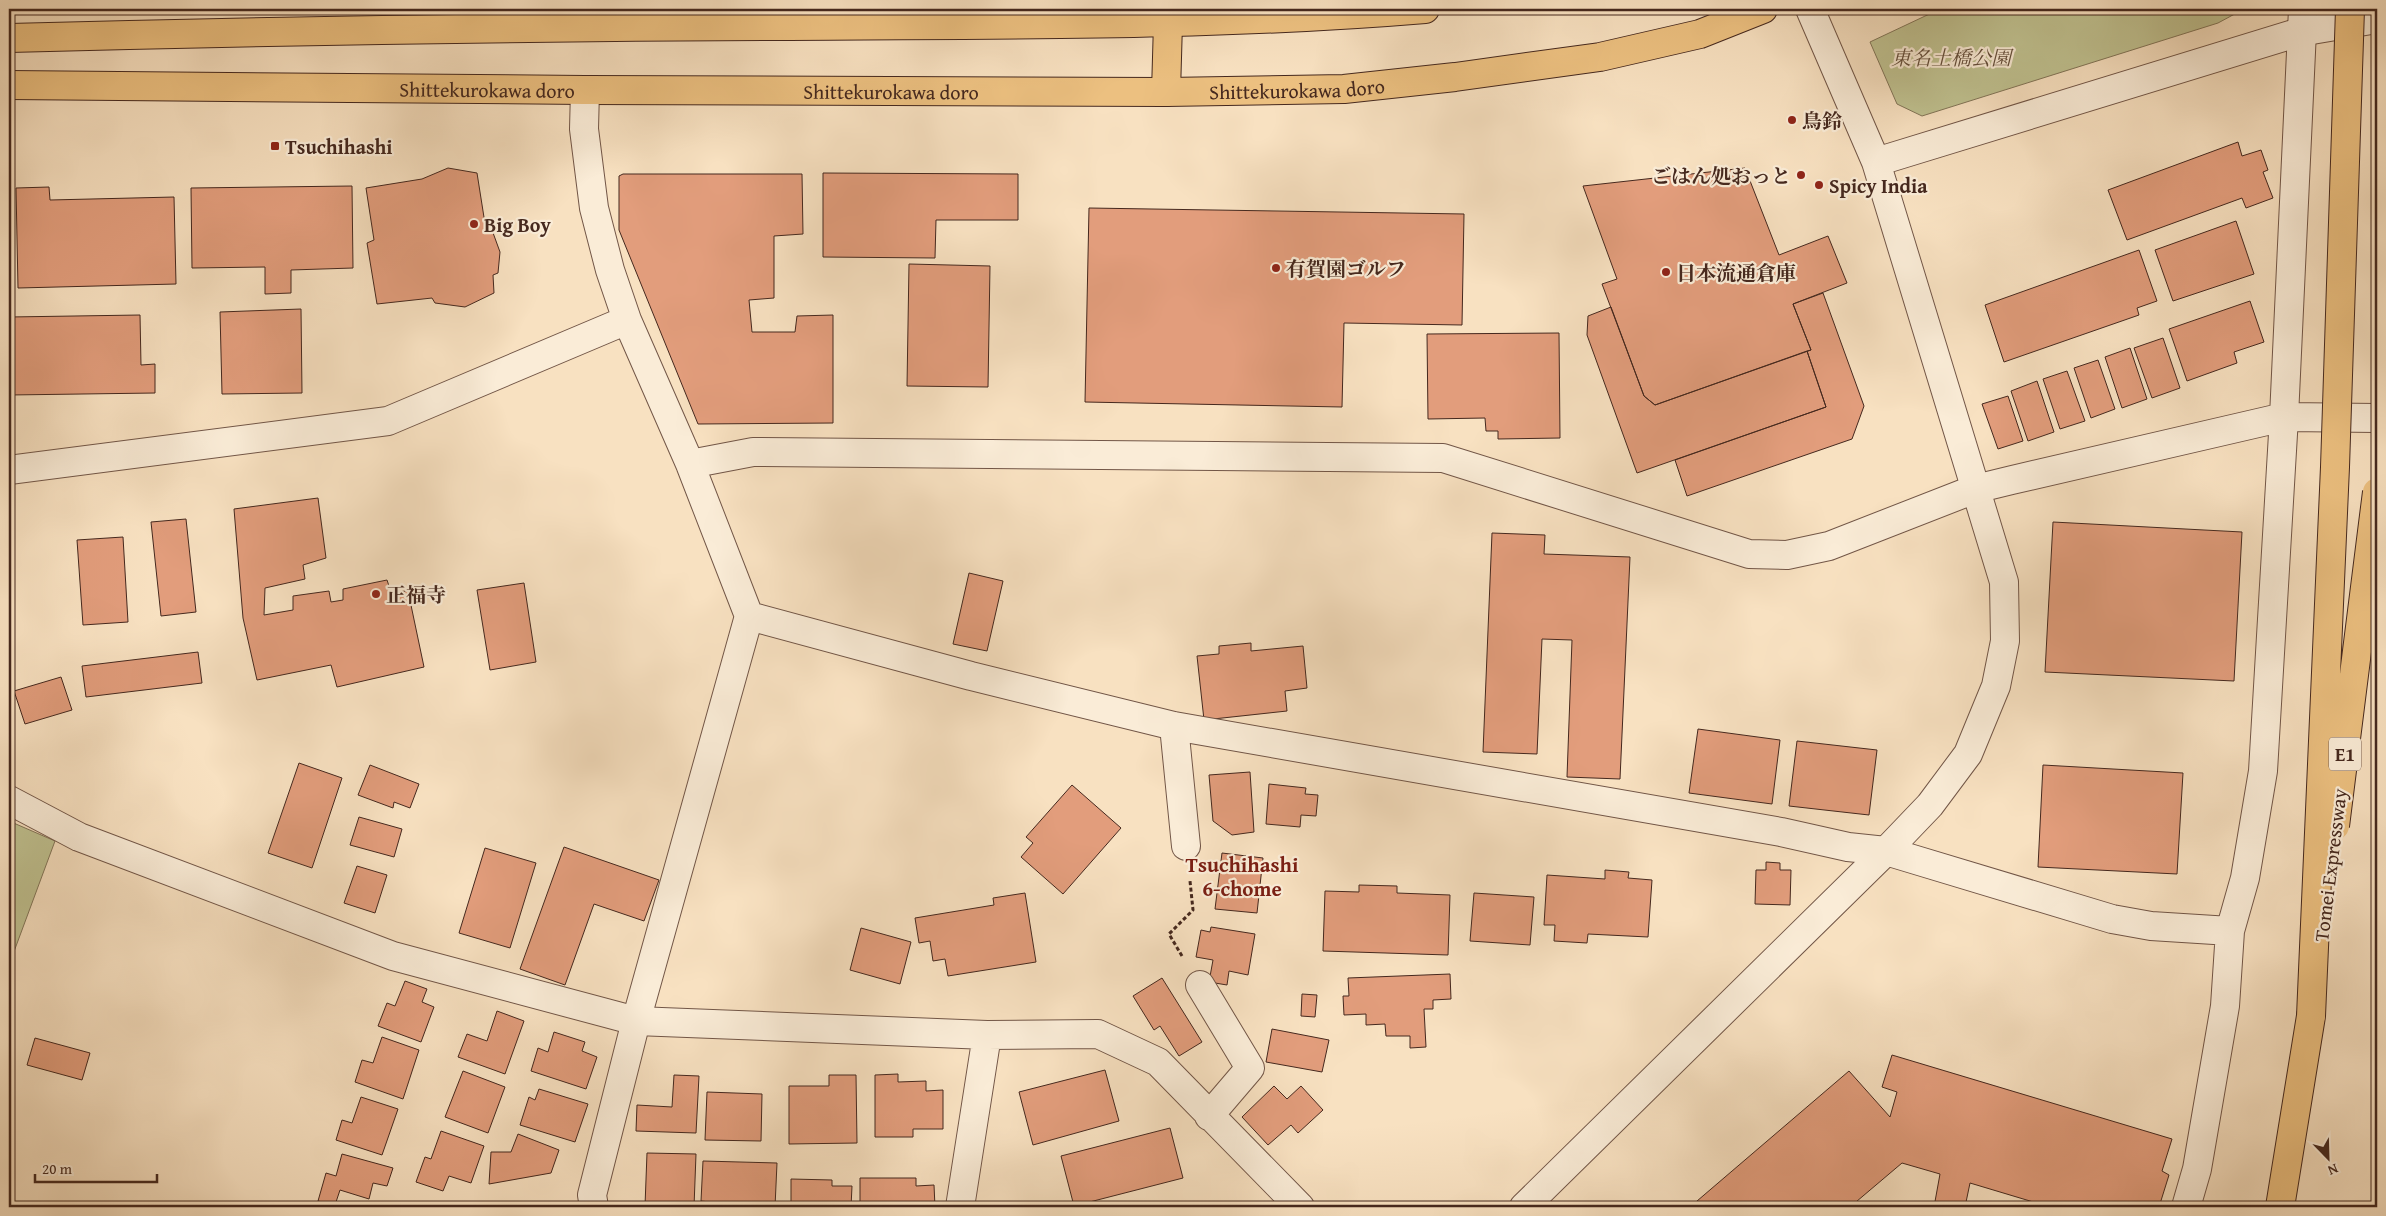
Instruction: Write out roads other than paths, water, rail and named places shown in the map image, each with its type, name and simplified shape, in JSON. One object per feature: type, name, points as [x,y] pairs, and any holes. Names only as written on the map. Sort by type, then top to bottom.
[{"type":"main road","points":[[689,26],[770,9]]},
{"type":"main road","points":[[9,38],[566,18],[689,26],[1170,14],[1338,16],[1425,9]]},
{"type":"main road","name":"Shittekurokawa doro","points":[[9,84],[585,90],[1166,92],[1344,89],[1455,78],[1600,57],[1700,34],[1764,9]]},
{"type":"main road","points":[[2311,1016],[2335,467],[2350,9]]},
{"type":"main road","points":[[1166,92],[1170,14]]},
{"type":"main road","name":"Tomei Expressway","points":[[2280,1207],[2311,1016],[2377,492]]},
{"type":"street","points":[[1524,1207],[1886,851],[1930,805],[1968,754],[1996,686],[2005,642],[2004,582],[1876,162],[1810,9]]},
{"type":"street","points":[[1876,162],[2301,20],[2377,19]]},
{"type":"street","points":[[2186,1207],[2197,1169],[2218,1050],[2225,1006],[2230,931],[2245,878],[2263,771],[2284,417],[2301,20]]},
{"type":"street","points":[[585,90],[584,129],[594,208],[610,270],[627,320],[690,464],[749,616],[636,1021],[592,1195],[594,1207]]},
{"type":"street","points":[[9,470],[388,421],[627,320]]},
{"type":"street","points":[[690,464],[753,452],[1443,458],[1749,554],[1787,555],[1829,546],[1975,489],[2284,417],[2377,418]]},
{"type":"street","points":[[749,616],[971,676],[1174,726],[1781,832],[1848,848],[1886,851],[2112,919],[2151,926],[2230,931]]},
{"type":"street","points":[[1174,726],[1186,846]]},
{"type":"street","points":[[9,800],[79,837],[393,956],[636,1021],[988,1035],[1098,1034],[1158,1062],[1300,1207]]},
{"type":"street","points":[[1200,985],[1250,1068],[1209,1116]]},
{"type":"street","points":[[960,1207],[988,1035]]},
{"type":"place","name":"鳥鈴","points":[[1792,120]]},
{"type":"place","name":"Tsuchihashi","points":[[275,146]]},
{"type":"place","name":"ごはん処おっと","points":[[1801,175]]},
{"type":"place","name":"Spicy India","points":[[1819,185]]},
{"type":"place","name":"Big Boy","points":[[474,224]]},
{"type":"place","name":"有賀園ゴルフ","points":[[1276,268]]},
{"type":"place","name":"日本流通倉庫","points":[[1666,272]]},
{"type":"place","name":"正福寺","points":[[376,594]]},
{"type":"district","name":"Tsuchihashi 6-chome","points":[[1242,876]]},
{"type":"park label","name":"東名土橋公園","points":[[1951,57]]}]
